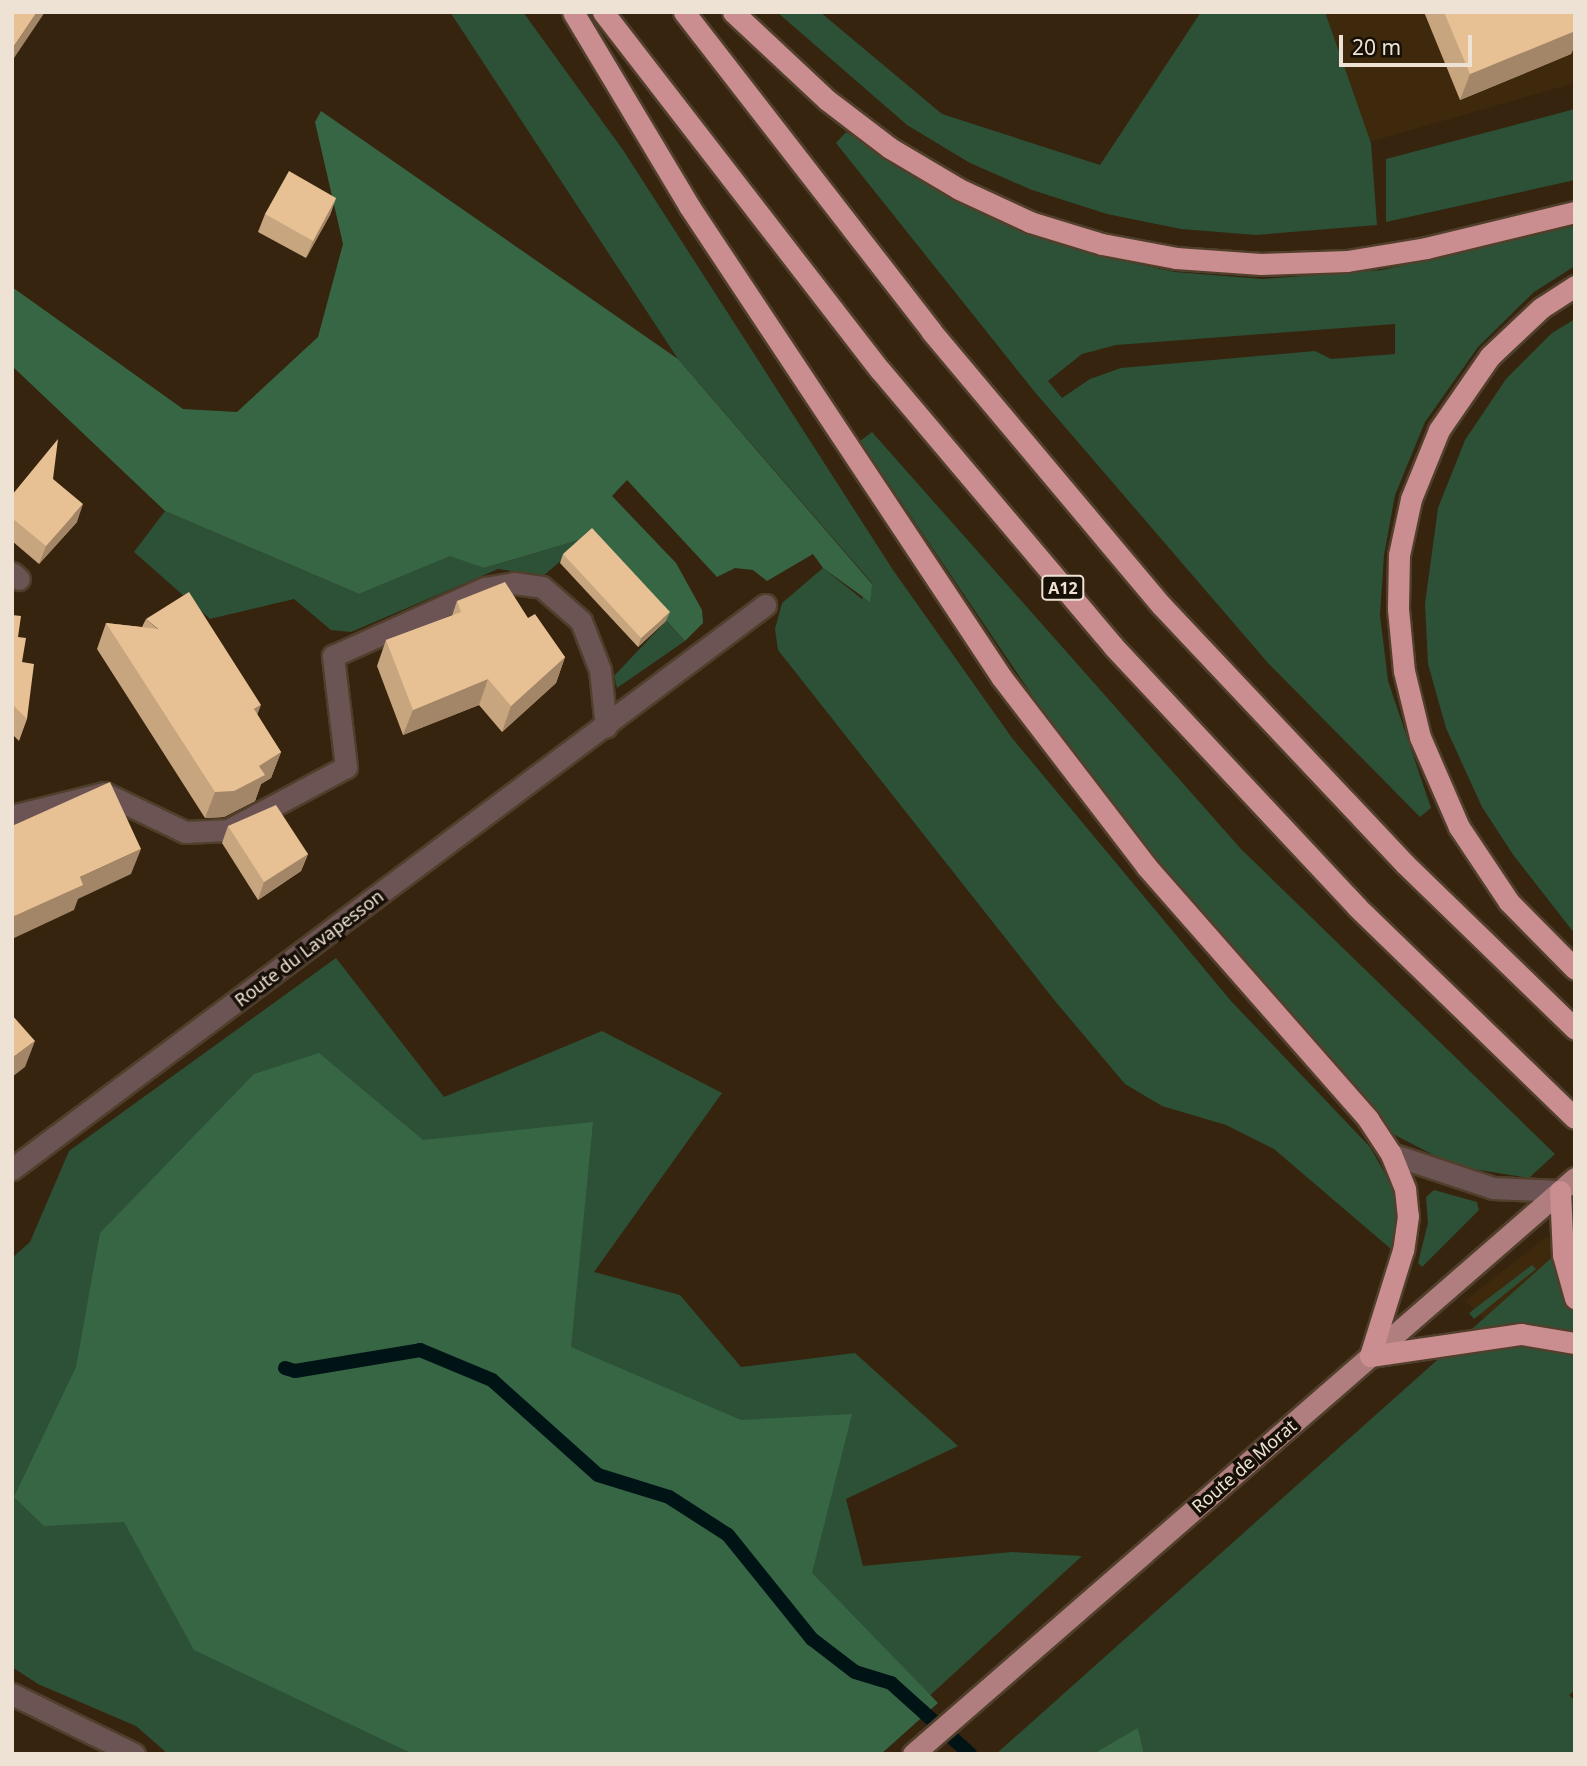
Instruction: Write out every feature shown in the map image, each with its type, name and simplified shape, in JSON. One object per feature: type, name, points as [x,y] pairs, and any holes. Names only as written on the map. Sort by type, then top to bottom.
[{"type":"highway","points":[[573,12],[689,206],[962,621],[1108,819],[1247,983],[1368,1119],[1391,1154],[1405,1189],[1408,1216],[1403,1250],[1370,1356],[1521,1334],[1575,1343]]},
{"type":"highway","name":"A12","points":[[603,12],[880,370],[1113,646],[1347,898],[1575,1118]]},
{"type":"highway","points":[[684,12],[931,331],[1161,605],[1405,864],[1575,1029]]},
{"type":"highway","points":[[733,12],[827,100],[890,148],[959,190],[1018,216],[1102,244],[1188,259],[1261,264],[1348,261],[1426,248],[1575,212]]},
{"type":"highway","points":[[1575,286],[1541,308],[1490,356],[1439,430],[1411,499],[1399,555],[1398,609],[1404,671],[1420,737],[1459,827],[1509,902],[1575,969]]},
{"type":"highway","points":[[1567,1184],[1563,1255],[1575,1298]]},
{"type":"main road","name":"Route de Morat","points":[[913,1754],[1567,1184]]},
{"type":"street","points":[[12,816],[104,793],[185,832],[228,830],[346,768],[333,656],[484,588],[514,583],[542,587],[581,621],[600,670],[606,727]]},
{"type":"street","name":"Route du Lavapesson","points":[[12,1169],[606,727],[765,605]]},
{"type":"street","points":[[1391,1154],[1493,1188],[1567,1184]]},
{"type":"street","points":[[12,1695],[134,1754]]},
{"type":"shaded area","points":[[1325,12],[1575,12],[1575,83],[1369,142]]},
{"type":"shaded area","points":[[1547,1236],[1575,1260],[1575,1404],[1465,1301]]},
{"type":"green space","points":[[450,12],[523,12],[623,150],[893,570],[1012,738],[1231,1001],[1370,1147],[1391,1184],[1412,1267],[1274,1149],[1226,1125],[1162,1106],[1125,1084],[1055,1001],[778,650],[775,629],[782,603],[823,568],[862,599],[872,583],[678,359]]},
{"type":"green space","points":[[777,12],[820,12],[942,114],[1100,165],[1201,12],[1325,12],[1371,143],[1377,225],[1256,235],[1181,229],[1107,214],[1032,190],[970,163],[907,125]]},
{"type":"green space","points":[[1575,109],[1575,180],[1386,222],[1386,159]]},
{"type":"green space","points":[[321,111],[678,359],[872,584],[870,602],[823,568],[813,554],[767,581],[753,570],[735,568],[717,577],[627,480],[612,496],[676,563],[702,610],[703,623],[685,641],[589,537],[484,568],[450,556],[359,594],[165,511],[12,366],[12,287],[183,409],[237,412],[318,337],[343,244],[315,122]]},
{"type":"green space","points":[[846,132],[954,200],[1027,233],[1099,256],[1175,272],[1263,279],[1382,270],[1575,226],[1575,266],[1534,292],[1478,347],[1425,422],[1395,495],[1384,555],[1380,615],[1388,681],[1431,808],[1420,817],[1268,663],[1034,391],[836,143]],"holes":[[[1395,324],[1395,354],[1331,359],[1315,351],[1121,368],[1090,379],[1062,398],[1048,381],[1082,354],[1116,345]]]},
{"type":"green space","points":[[1575,319],[1575,934],[1514,856],[1482,807],[1446,728],[1428,664],[1425,604],[1438,508],[1465,440],[1506,379],[1552,333]]},
{"type":"green space","points":[[872,432],[1241,849],[1555,1154],[1529,1178],[1455,1166],[1391,1133],[1162,866],[1053,726],[860,441]]},
{"type":"green space","points":[[165,511],[359,594],[451,555],[484,568],[589,537],[543,576],[498,569],[351,632],[331,630],[294,599],[210,619],[134,552]]},
{"type":"green space","points":[[666,621],[685,641],[617,688],[614,676]]},
{"type":"green space","points":[[336,958],[444,1097],[602,1031],[722,1093],[594,1272],[680,1295],[741,1367],[855,1353],[958,1446],[846,1499],[863,1566],[1012,1552],[1082,1556],[866,1754],[168,1754],[136,1726],[38,1684],[12,1667],[12,1258],[30,1242],[69,1151]]},
{"type":"green space","points":[[319,1053],[423,1140],[593,1122],[571,1347],[741,1420],[852,1414],[812,1573],[938,1703],[881,1754],[413,1754],[194,1650],[124,1522],[44,1526],[14,1497],[76,1367],[100,1233],[254,1074]]},
{"type":"green space","points":[[1434,1190],[1477,1202],[1479,1210],[1422,1267],[1418,1263],[1428,1223],[1426,1197]]},
{"type":"green space","points":[[1575,1237],[1575,1690],[1569,1695],[1575,1701],[1575,1754],[1144,1754],[1138,1729],[1093,1754],[996,1754]]},
{"type":"green space","points":[[1532,1265],[1536,1269],[1474,1319],[1469,1313]]},
{"type":"green space","points":[[1138,1728],[1144,1754],[1093,1754]]},
{"type":"building","points":[[12,12],[37,12],[12,49]]},
{"type":"building","points":[[1444,12],[1574,12],[1575,31],[1470,74]]},
{"type":"building","points":[[289,171],[336,198],[313,241],[265,214]]},
{"type":"building","points":[[58,439],[53,479],[83,504],[46,546],[12,518],[12,495]]},
{"type":"building","points":[[592,528],[670,612],[641,638],[563,554]]},
{"type":"building","points":[[505,582],[528,618],[535,614],[565,657],[511,706],[488,679],[413,710],[386,640],[461,612],[457,601]]},
{"type":"building","points":[[189,592],[261,705],[254,709],[281,752],[259,766],[265,775],[234,791],[215,792],[106,623],[158,629],[146,619]]},
{"type":"building","points":[[12,615],[21,616],[18,637],[26,638],[22,662],[34,664],[27,719],[12,704]]},
{"type":"building","points":[[110,782],[141,849],[80,877],[83,885],[12,917],[12,826]]},
{"type":"building","points":[[276,805],[308,854],[264,882],[228,826]]},
{"type":"building","points":[[12,1015],[35,1041],[12,1058]]},
{"type":"waterway","points":[[285,1368],[295,1371],[420,1350],[492,1380],[598,1475],[669,1497],[728,1535],[812,1639],[855,1672],[891,1683],[970,1754]]}]
